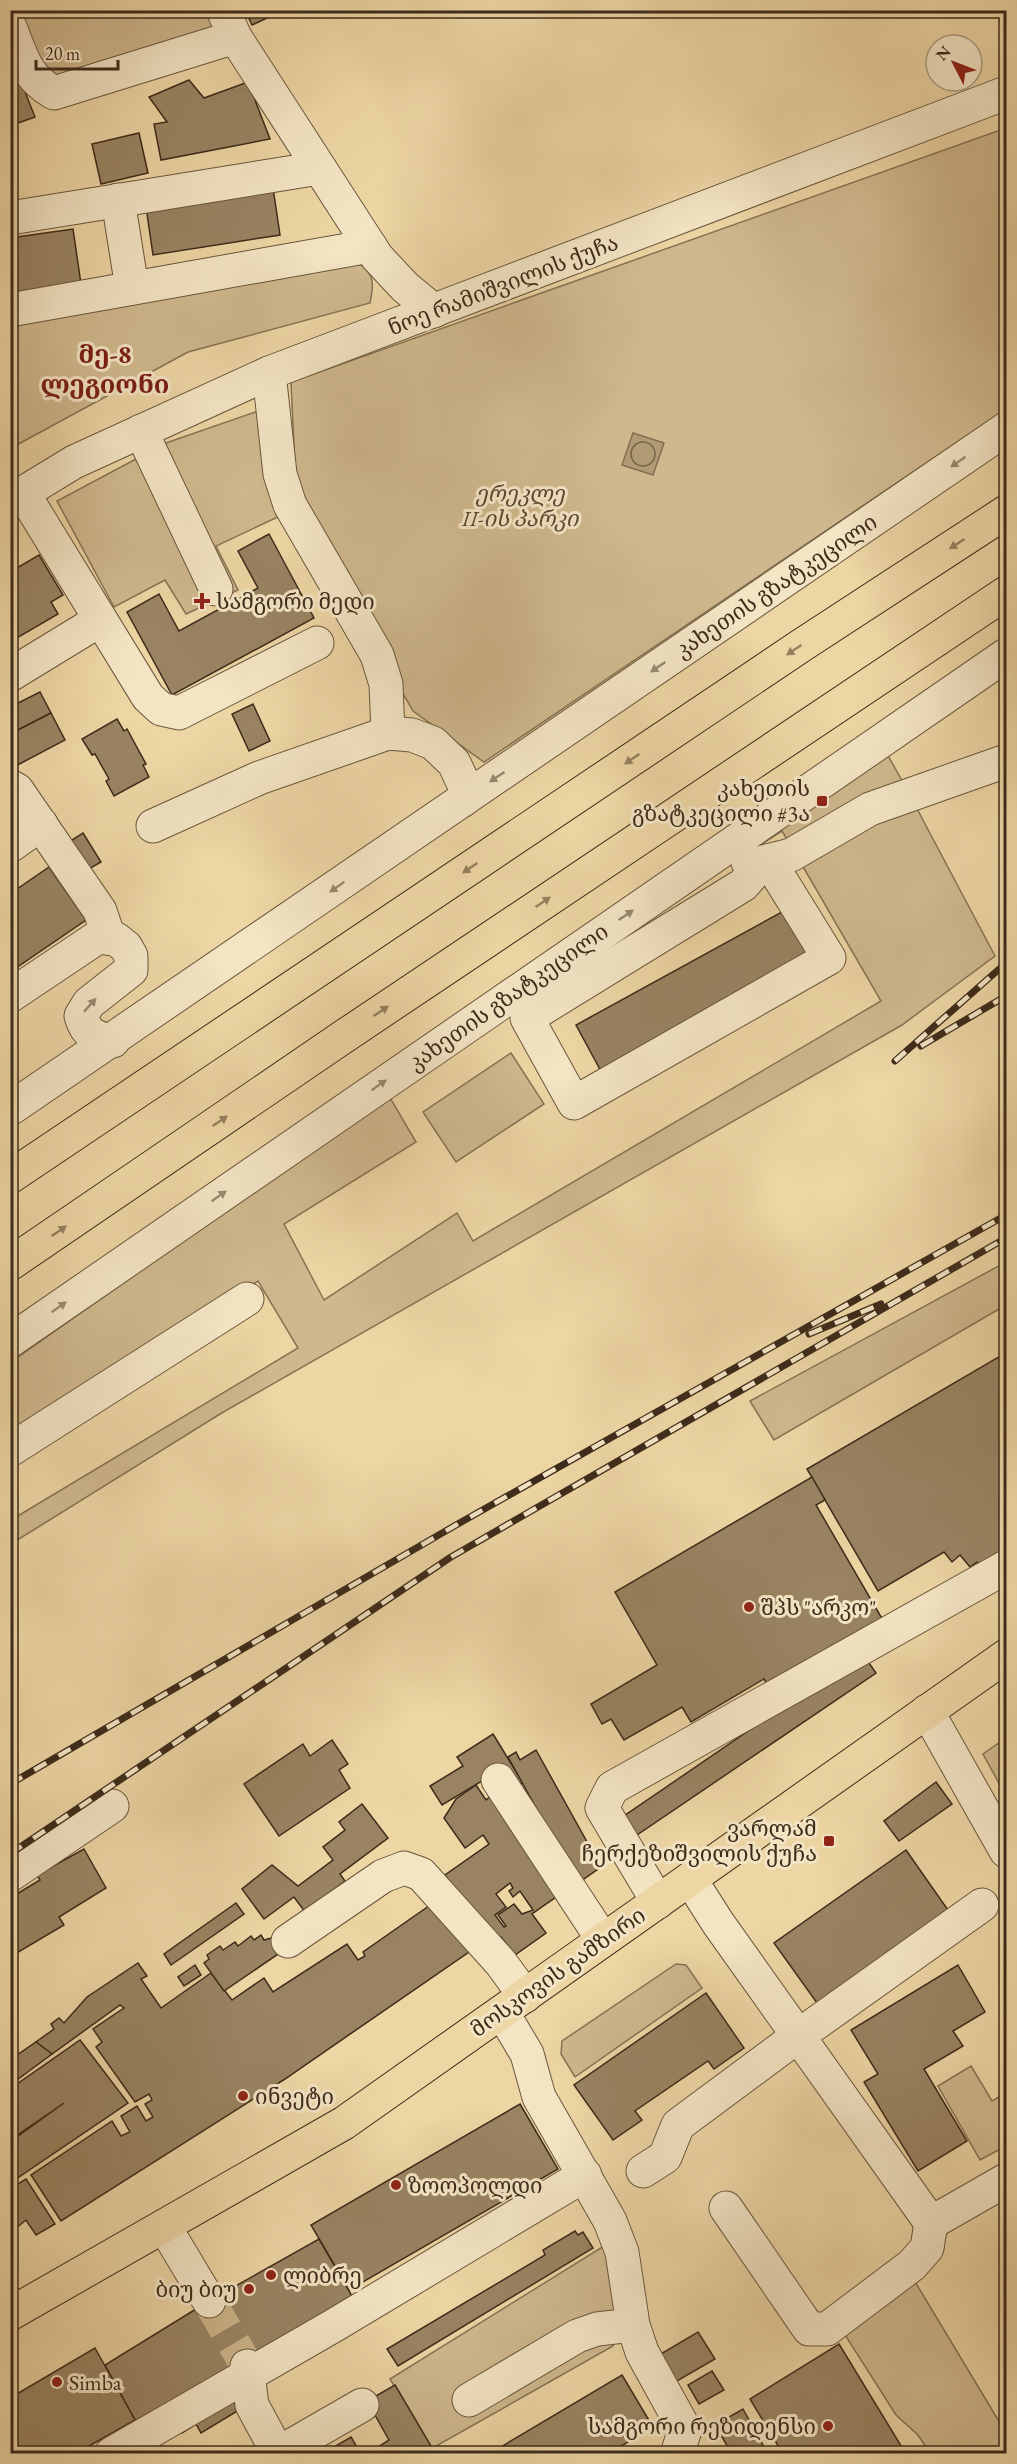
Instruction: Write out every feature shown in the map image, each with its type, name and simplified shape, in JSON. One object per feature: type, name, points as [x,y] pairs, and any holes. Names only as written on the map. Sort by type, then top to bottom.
[{"type":"main road","points":[[10,1178],[801,645],[1006,512]]},
{"type":"main road","points":[[10,1264],[382,1010],[1006,593]]},
{"type":"main road","name":"მოსკოვის გამზირი","points":[[10,2314],[344,2123],[1006,1656]]},
{"type":"main road","name":"მოსკოვის გამზირი","points":[[10,2302],[95,2264]]},
{"type":"street","points":[[10,27],[25,67],[37,83],[54,93],[229,24],[370,246],[405,287],[434,311]]},
{"type":"street","name":"ნოე რამიშვილის ქუჩა","points":[[17,497],[74,462],[269,373],[1006,93]]},
{"type":"street","points":[[10,218],[319,168]]},
{"type":"street","points":[[118,200],[132,288]]},
{"type":"street","points":[[10,310],[370,246]]},
{"type":"street","points":[[269,373],[280,474],[290,504],[377,656],[386,684],[388,733]]},
{"type":"street","name":"კახეთის გზატკეცილი","points":[[10,1109],[113,1041],[1006,429]]},
{"type":"street","points":[[141,431],[216,589]]},
{"type":"street","points":[[17,497],[100,620],[148,697],[161,709],[179,713],[317,643]]},
{"type":"street","points":[[10,675],[100,620]]},
{"type":"street","name":"კახეთის გზატკეცილი","points":[[10,1341],[1006,655]]},
{"type":"street","points":[[153,826],[260,778],[388,733],[412,735],[433,743],[454,763],[466,789],[463,800]]},
{"type":"street","points":[[729,845],[743,861],[762,862],[792,855],[870,809],[1006,761]]},
{"type":"street","points":[[10,786],[17,790],[100,910],[109,938]]},
{"type":"street","points":[[10,846],[41,824]]},
{"type":"street","points":[[762,862],[829,958],[574,1103],[527,1018],[742,885],[762,862]]},
{"type":"street","points":[[10,996],[98,937],[116,939],[126,947],[131,956],[131,970],[89,1003],[81,1016],[85,1028],[96,1038],[113,1041]]},
{"type":"street","points":[[10,1450],[246,1299]]},
{"type":"street","points":[[658,1902],[602,1808],[612,1788],[1006,1567]]},
{"type":"street","points":[[927,1711],[1006,1851]]},
{"type":"street","points":[[498,1780],[603,1940]]},
{"type":"street","points":[[10,1875],[112,1806]]},
{"type":"street","points":[[288,1941],[383,1876],[404,1868],[421,1874],[501,1963],[539,2097],[610,2221],[622,2252],[633,2325],[642,2352],[685,2430],[677,2454]]},
{"type":"street","points":[[690,1879],[931,2223],[927,2248],[912,2265],[827,2329],[809,2329],[726,2208]]},
{"type":"street","points":[[643,2171],[665,2157],[678,2126],[798,2036],[982,1905]]},
{"type":"street","points":[[111,2454],[248,2370],[585,2175]]},
{"type":"street","points":[[931,2223],[1006,2180]]},
{"type":"street","points":[[164,2226],[209,2301]]},
{"type":"street","points":[[469,2400],[577,2336],[597,2329],[633,2325]]},
{"type":"street","points":[[248,2370],[252,2405],[277,2453],[362,2405]]},
{"type":"green space","points":[[15,11],[214,11],[222,28],[52,80],[29,49]]},
{"type":"green space","name":"ერეკლე II-ის პარკი","points":[[1006,128],[1006,409],[484,762],[413,711],[297,511],[291,382]]},
{"type":"green space","points":[[353,259],[365,268],[371,277],[370,303],[188,352],[13,447],[10,327]]},
{"type":"green space","points":[[264,409],[282,515],[216,546],[238,590],[186,614],[165,580],[114,607],[57,501],[166,443]]},
{"type":"green space","points":[[886,752],[905,786],[792,848],[782,831],[748,853],[753,842]]},
{"type":"green space","points":[[915,805],[995,956],[902,1025],[220,1414],[11,1544],[11,1520],[298,1348],[258,1281],[11,1440],[11,1362],[389,1096],[416,1142],[284,1224],[324,1300],[457,1213],[473,1241],[881,1001],[798,858]]},
{"type":"green space","points":[[511,1053],[544,1104],[456,1162],[423,1112]]},
{"type":"green space","points":[[1006,1262],[1006,1305],[774,1440],[750,1401]]},
{"type":"green space","points":[[1006,1738],[1006,1796],[983,1754]]},
{"type":"green space","points":[[676,1964],[686,1965],[702,1988],[575,2077],[561,2054],[562,2041]]},
{"type":"green space","points":[[971,2066],[992,2101],[1006,2093],[1006,2146],[980,2160],[938,2086]]},
{"type":"green space","points":[[612,2241],[622,2316],[613,2346],[431,2449],[390,2379]]},
{"type":"green space","points":[[911,2275],[1006,2433],[1006,2447],[1003,2453],[930,2453],[918,2435],[896,2415],[845,2335]]},
{"type":"water","points":[[633,433],[664,443],[653,475],[622,465]]},
{"type":"building","points":[[245,10],[284,10],[252,25]]},
{"type":"building","points":[[10,54],[35,117],[10,126]]},
{"type":"building","points":[[189,80],[204,98],[248,82],[270,139],[161,160],[154,124],[167,122],[149,97]]},
{"type":"building","points":[[139,133],[148,173],[101,184],[92,144]]},
{"type":"building","points":[[272,181],[280,235],[153,255],[145,200]]},
{"type":"building","points":[[73,229],[81,284],[10,295],[10,238]]},
{"type":"building","points":[[269,534],[314,618],[172,695],[127,612],[159,594],[179,631],[258,588],[238,551]]},
{"type":"building","points":[[39,555],[63,595],[51,602],[58,614],[10,642],[10,572]]},
{"type":"building","points":[[40,692],[51,713],[10,734],[10,707]]},
{"type":"building","points":[[253,704],[270,741],[249,751],[232,714]]},
{"type":"building","points":[[51,713],[65,740],[10,769],[10,734]]},
{"type":"building","points":[[117,719],[124,731],[127,729],[146,764],[143,765],[149,777],[114,796],[106,781],[109,779],[95,754],[92,755],[82,739]]},
{"type":"building","points":[[83,833],[101,862],[82,873],[64,845]]},
{"type":"building","points":[[49,867],[86,920],[10,972],[10,894]]},
{"type":"building","points":[[791,907],[819,952],[602,1073],[576,1025]]},
{"type":"building","points":[[1002,1355],[1006,1362],[1006,1561],[986,1574],[977,1562],[970,1567],[960,1555],[952,1562],[944,1552],[878,1591],[807,1469]]},
{"type":"building","name":"შპს \"არკო\"","points":[[812,1477],[825,1500],[816,1505],[884,1622],[770,1688],[764,1679],[691,1722],[682,1707],[624,1740],[611,1719],[602,1724],[591,1704],[657,1665],[615,1592]]},
{"type":"building","points":[[862,1653],[876,1673],[634,1837],[621,1818]]},
{"type":"building","points":[[493,1734],[523,1783],[514,1788],[502,1769],[442,1805],[430,1786],[463,1766],[457,1757]]},
{"type":"building","points":[[332,1740],[348,1764],[339,1770],[350,1788],[279,1836],[244,1784],[303,1744],[310,1756]]},
{"type":"building","points":[[536,1750],[601,1867],[571,1888],[551,1835],[508,1757],[516,1752],[520,1760]]},
{"type":"building","points":[[936,1782],[952,1804],[899,1841],[884,1821]]},
{"type":"building","points":[[476,1785],[486,1800],[493,1794],[566,1890],[532,1914],[546,1933],[515,1955],[501,1937],[489,1946],[445,1875],[489,1844],[483,1835],[465,1848],[444,1818],[456,1799]],"holes":[[[510,1883],[513,1888],[509,1891],[513,1897],[520,1891],[533,1910],[522,1914],[514,1904],[498,1915],[506,1926],[504,1927],[495,1915],[506,1907],[496,1894]]]},
{"type":"building","points":[[362,1804],[388,1838],[340,1874],[345,1881],[305,1912],[294,1897],[264,1919],[242,1889],[272,1865],[298,1886],[333,1860],[323,1847],[345,1830],[339,1822]]},
{"type":"building","points":[[84,1849],[106,1888],[59,1917],[64,1925],[10,1957],[10,1898],[40,1880],[37,1875]]},
{"type":"building","points":[[906,1850],[948,1910],[817,2003],[774,1943]]},
{"type":"building","points":[[436,1901],[469,1952],[285,2079],[61,2221],[31,2175],[112,2121],[121,2136],[130,2132],[121,2116],[137,2106],[146,2121],[153,2117],[145,2104],[152,2100],[149,2094],[135,2102],[96,2047],[102,2042],[93,2029],[124,2008],[120,2005],[52,2054],[36,2042],[54,2029],[51,2024],[59,2018],[64,2023],[87,1997],[138,1963],[147,1976],[141,1979],[161,2008],[211,1973],[232,2000],[264,1978],[273,1992],[347,1944],[358,1960],[365,1956],[363,1952]]},
{"type":"building","points":[[236,1903],[244,1914],[171,1965],[164,1954]]},
{"type":"building","points":[[261,1935],[264,1940],[271,1938],[281,1952],[224,1991],[204,1963],[209,1959],[207,1955],[220,1946],[223,1950],[235,1942],[238,1946],[251,1936],[254,1940]]},
{"type":"building","points":[[195,1965],[201,1975],[184,1986],[178,1977]]},
{"type":"building","points":[[958,1965],[985,2012],[953,2031],[963,2046],[924,2069],[967,2141],[918,2171],[864,2082],[878,2074],[851,2030]]},
{"type":"building","points":[[706,1993],[744,2048],[714,2069],[708,2061],[635,2111],[642,2120],[613,2140],[574,2085]]},
{"type":"building","points":[[80,2040],[128,2103],[10,2183],[10,2142],[64,2103],[10,2140],[10,2089]]},
{"type":"building","points":[[36,2042],[52,2054],[10,2085],[10,2060]]},
{"type":"building","points":[[520,2104],[558,2169],[349,2290],[311,2225]]},
{"type":"building","points":[[26,2179],[55,2224],[36,2235],[26,2220],[10,2233],[10,2189]]},
{"type":"building","points":[[575,2231],[578,2235],[583,2232],[593,2248],[398,2366],[387,2349],[545,2255],[543,2250]]},
{"type":"building","points":[[319,2239],[356,2303],[140,2429],[105,2365],[209,2301]]},
{"type":"building","points":[[698,2332],[715,2359],[670,2385],[654,2358]]},
{"type":"building","name":"სამგორი რეზიდენსი","points":[[839,2344],[906,2454],[783,2454],[750,2399]]},
{"type":"building","points":[[95,2348],[135,2420],[75,2454],[10,2454],[10,2398]]},
{"type":"building","points":[[712,2371],[724,2390],[699,2404],[688,2385]]},
{"type":"building","points":[[622,2375],[653,2427],[608,2454],[489,2454]]},
{"type":"building","points":[[395,2385],[431,2446],[419,2454],[381,2454],[378,2447],[389,2440],[367,2401]]},
{"type":"building","points":[[237,2394],[244,2407],[201,2433],[196,2424],[182,2433],[176,2423]]},
{"type":"building","points":[[743,2409],[768,2454],[732,2454],[715,2425]]},
{"type":"building","points":[[351,2437],[361,2454],[322,2454]]},
{"type":"tunnel","points":[[209,2301],[247,2366]]},
{"type":"railway","points":[[895,1061],[1006,963]]},
{"type":"railway","points":[[921,1046],[1006,996]]},
{"type":"railway","points":[[10,1784],[456,1525],[1006,1215]]},
{"type":"railway","points":[[10,1854],[451,1557],[1006,1238]]},
{"type":"railway","points":[[809,1334],[881,1304]]},
{"type":"place","name":"სამგორი მედი","points":[[202,601]]},
{"type":"place","name":"კახეთის გზატკეცილი #3ა","points":[[822,801]]},
{"type":"place","name":"შპს \"არკო\"","points":[[749,1607]]},
{"type":"place","name":"ვარლამ ჩერქეზიშვილის ქუჩა","points":[[829,1841]]},
{"type":"place","name":"ინვეტი","points":[[243,2096]]},
{"type":"place","name":"ზოოპოლდი","points":[[396,2185]]},
{"type":"place","name":"ლიბრე","points":[[271,2275]]},
{"type":"place","name":"ბიუ ბიუ","points":[[249,2289]]},
{"type":"place","name":"Simba","points":[[57,2382]]},
{"type":"place","name":"სამგორი რეზიდენსი","points":[[828,2426]]},
{"type":"district","name":"მე-8 ლეგიონი","points":[[105,369]]}]
